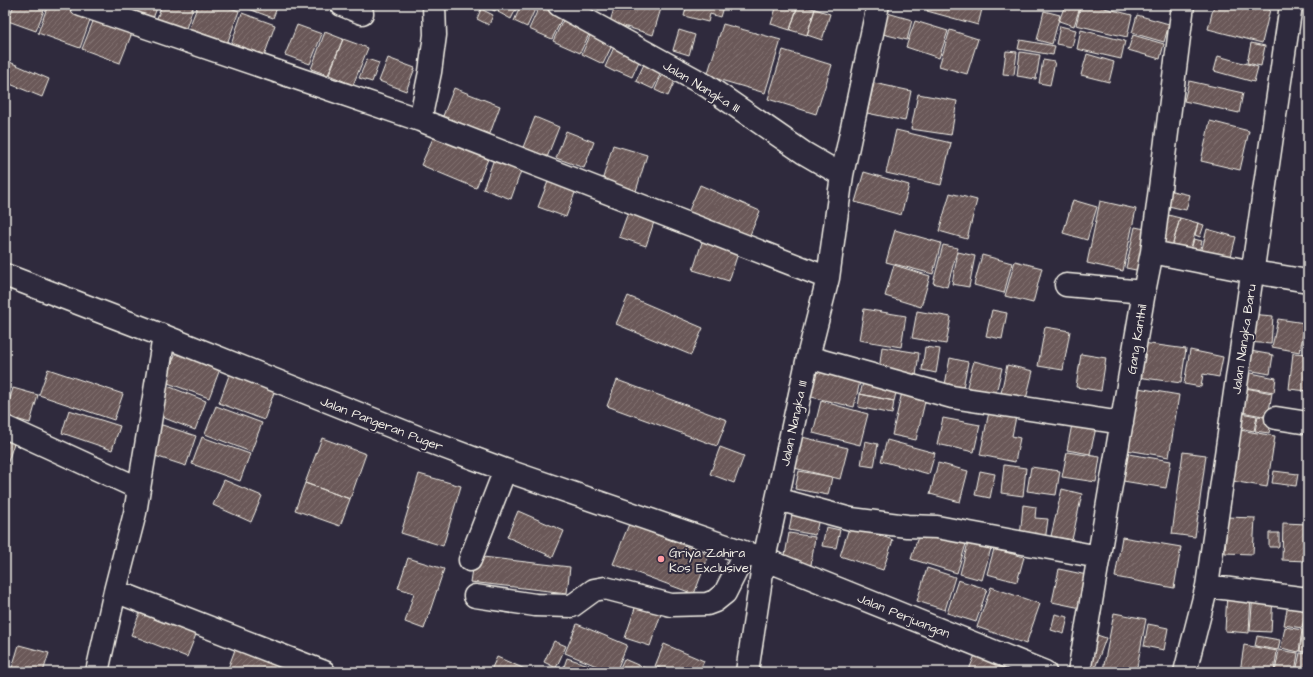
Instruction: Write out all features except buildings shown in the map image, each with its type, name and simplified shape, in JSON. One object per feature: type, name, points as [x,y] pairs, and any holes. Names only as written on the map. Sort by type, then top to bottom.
[{"type":"street","points":[[81,5],[420,120],[828,278]]},
{"type":"street","points":[[420,120],[430,72],[435,35],[434,5]]},
{"type":"street","name":"Jalan Nangka III","points":[[559,5],[707,86],[804,153],[842,175]]},
{"type":"street","name":"Jalan Nangka III","points":[[747,672],[755,556],[777,499],[808,357],[828,278],[842,175],[878,5]]},
{"type":"street","name":"Gang Kanthil","points":[[1079,672],[1152,252],[1183,5]]},
{"type":"street","name":"Jalan Nangka Baru","points":[[1185,672],[1207,586],[1291,5]]},
{"type":"street","points":[[1152,252],[1253,272],[1308,281]]},
{"type":"street","name":"Jalan Pangeran Puger","points":[[5,275],[505,470],[755,556]]},
{"type":"street","points":[[1066,285],[1144,292]]},
{"type":"street","points":[[97,672],[115,591],[135,514],[138,488],[164,336]]},
{"type":"street","points":[[808,357],[952,397],[1122,423]]},
{"type":"street","points":[[1276,418],[1308,423]]},
{"type":"street","points":[[5,427],[138,488]]},
{"type":"street","points":[[470,560],[505,470]]},
{"type":"street","points":[[777,499],[851,520],[906,526],[937,527],[1098,557]]},
{"type":"street","points":[[475,596],[535,605],[572,606],[594,590],[606,588],[671,605],[706,604],[715,601],[724,594],[755,556]]},
{"type":"street","name":"Jalan Perjuangan","points":[[755,556],[1043,672]]},
{"type":"street","points":[[1207,586],[1308,599]]},
{"type":"street","points":[[115,591],[324,672]]},
{"type":"place","name":"Griya Zahira Kos Exclusive","points":[[661,559]]}]
